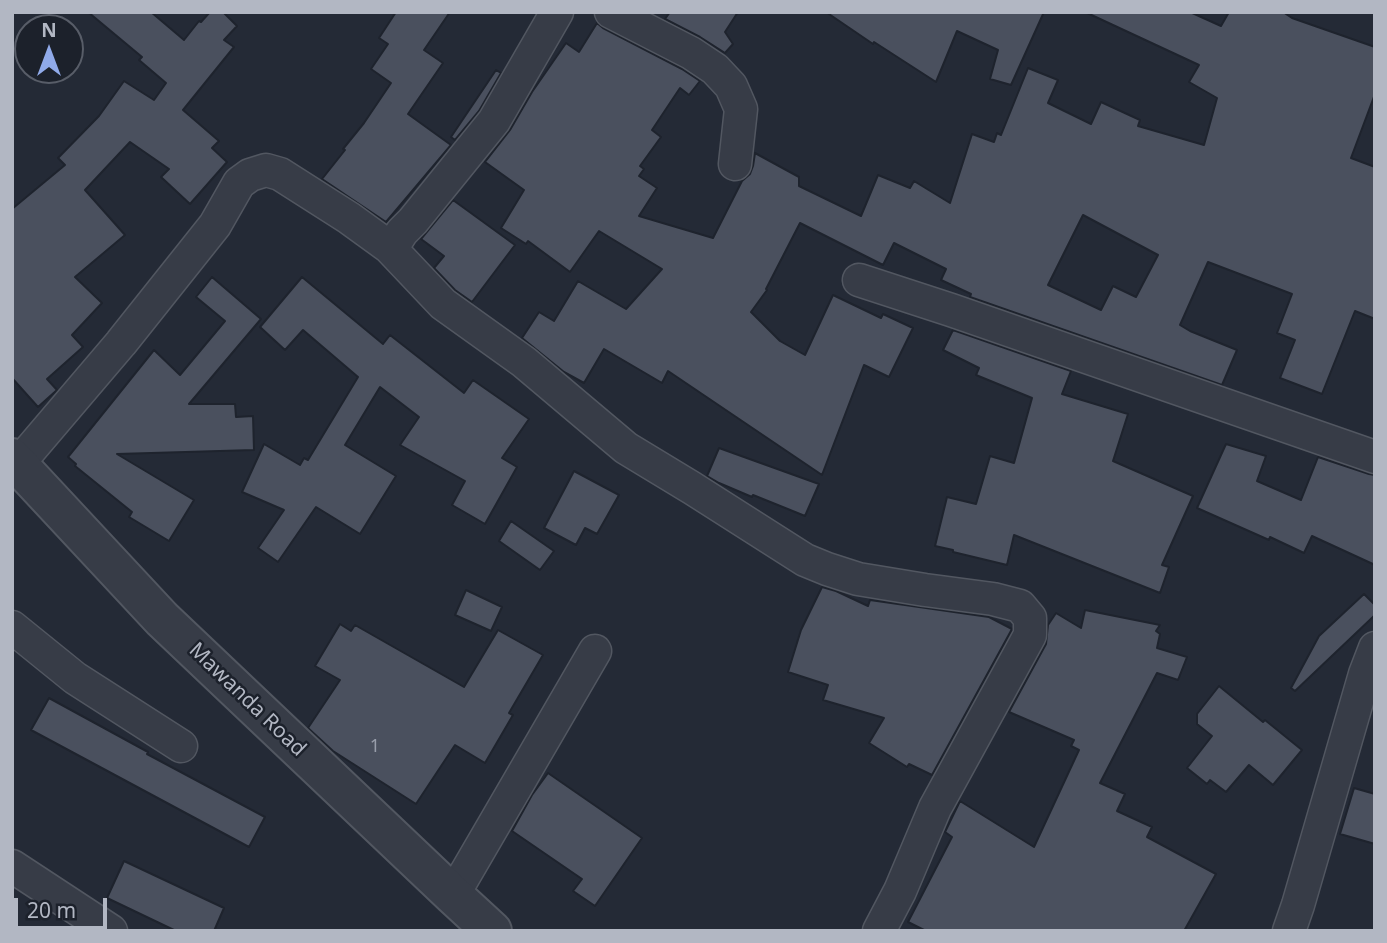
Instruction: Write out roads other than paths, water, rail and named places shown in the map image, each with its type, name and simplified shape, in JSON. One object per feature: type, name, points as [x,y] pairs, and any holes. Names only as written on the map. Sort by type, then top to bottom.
[{"type":"street","points":[[389,247],[393,246],[494,121],[557,12]]},
{"type":"street","points":[[611,12],[691,52],[715,69],[731,86],[741,109],[735,164]]},
{"type":"street","points":[[15,461],[121,343],[215,225],[239,183],[250,175],[266,170],[280,174],[389,247],[443,304],[524,362],[626,448],[805,560],[858,579],[993,599],[1020,606],[1030,618],[1030,635],[935,808],[900,891],[879,931]]},
{"type":"street","points":[[859,280],[1375,457]]},
{"type":"street","name":"Mawanda Road","points":[[15,461],[162,619],[492,931]]},
{"type":"street","points":[[12,627],[75,678],[181,746]]},
{"type":"street","points":[[1289,931],[1375,648]]},
{"type":"street","points":[[453,895],[595,651]]},
{"type":"street","points":[[12,866],[111,931]]}]
